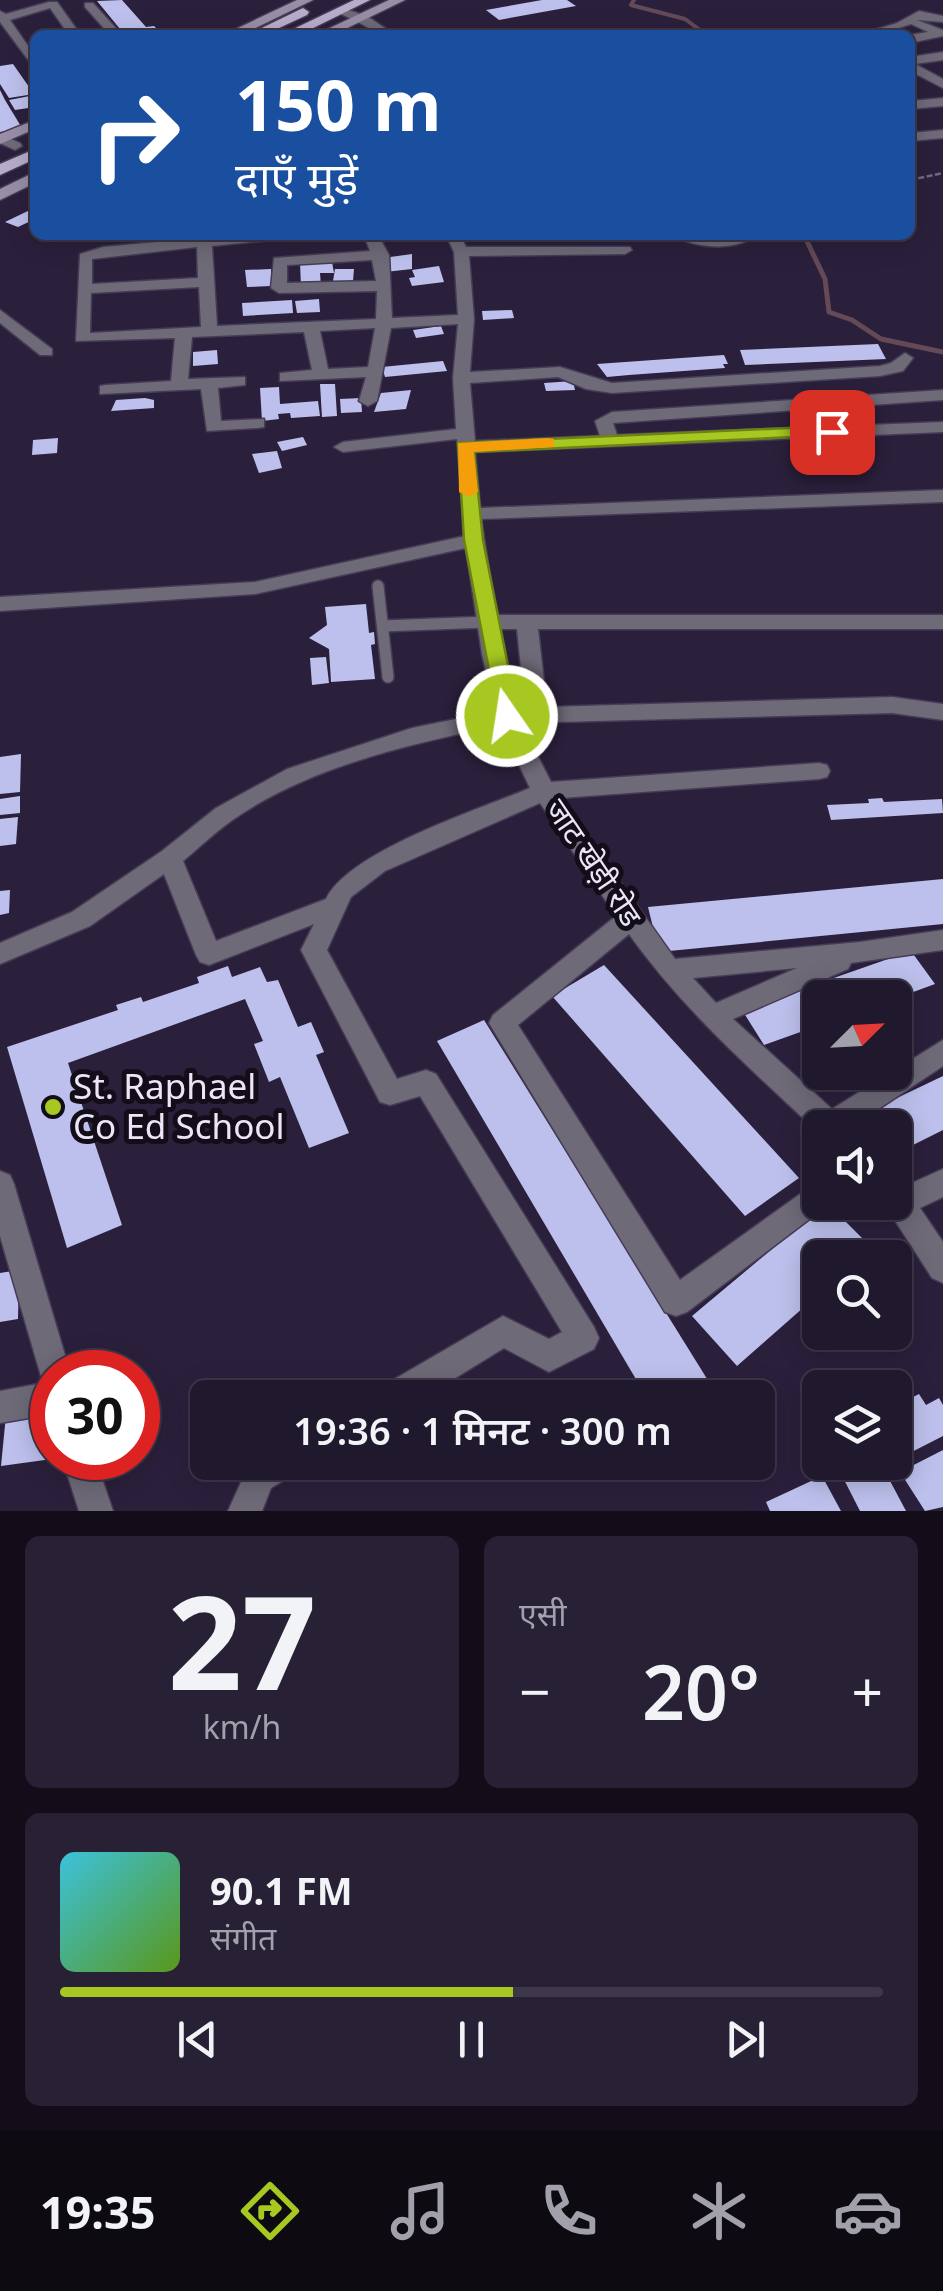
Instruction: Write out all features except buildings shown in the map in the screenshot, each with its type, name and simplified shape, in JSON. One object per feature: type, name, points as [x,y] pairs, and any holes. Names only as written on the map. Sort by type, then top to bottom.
[{"type":"main road","points":[[265,30],[330,0]]},
{"type":"main road","points":[[299,30],[364,0]]},
{"type":"main road","points":[[3,143],[30,137]]},
{"type":"main road","points":[[0,170],[30,155]]},
{"type":"street","points":[[241,30],[307,0]]},
{"type":"street","points":[[334,30],[399,0]]},
{"type":"street","points":[[30,59],[2,16],[53,4],[71,30]]},
{"type":"street","points":[[89,6],[111,30]]},
{"type":"street","points":[[342,11],[381,30]]},
{"type":"street","points":[[879,30],[918,14],[943,19]]},
{"type":"street","points":[[907,21],[941,33],[915,39]]},
{"type":"street","points":[[0,48],[18,45]]},
{"type":"street","points":[[915,64],[943,58]]},
{"type":"street","points":[[915,68],[943,84]]},
{"type":"street","points":[[915,105],[943,102]]},
{"type":"street","points":[[3,143],[30,127]]},
{"type":"street","points":[[915,137],[943,134]]},
{"type":"street","points":[[0,195],[30,180]]},
{"type":"street","points":[[226,240],[103,251],[85,257],[82,338],[466,319]]},
{"type":"street","points":[[368,401],[385,325],[380,255],[373,240]]},
{"type":"street","points":[[704,240],[735,240]]},
{"type":"street","points":[[204,242],[209,333]]},
{"type":"street","points":[[457,244],[625,250]]},
{"type":"street","name":"जाट खेड़ी रोड","points":[[457,244],[466,319],[461,378],[470,514],[507,716],[544,791],[669,970],[712,1016],[814,1110]]},
{"type":"street","points":[[380,255],[279,261],[279,288],[383,286]]},
{"type":"street","points":[[84,289],[208,282]]},
{"type":"street","points":[[0,315],[46,352]]},
{"type":"street","points":[[312,329],[320,374]]},
{"type":"street","points":[[179,387],[184,334]]},
{"type":"street","points":[[461,378],[560,372],[592,385],[612,388],[880,372],[897,367],[905,358]]},
{"type":"street","points":[[286,377],[376,371]]},
{"type":"street","points":[[106,390],[239,381]]},
{"type":"street","points":[[210,384],[213,428],[258,423]]},
{"type":"street","points":[[610,441],[604,421],[612,416],[943,396]]},
{"type":"street","points":[[343,446],[464,440],[610,441],[943,427]]},
{"type":"street","points":[[470,514],[943,496]]},
{"type":"street","points":[[0,604],[32,598],[221,593],[284,584],[474,540]]},
{"type":"street","points":[[487,622],[943,622]]},
{"type":"street","points":[[527,622],[537,716]]},
{"type":"street","points":[[0,954],[81,919],[170,858],[224,814],[295,775],[412,736],[507,716],[892,705],[943,712]]},
{"type":"street","points":[[422,1380],[503,1331],[549,1356],[583,1338],[426,1082],[390,1093],[314,950],[342,891],[376,864],[544,791],[819,771]]},
{"type":"street","points":[[170,858],[209,955],[336,905]]},
{"type":"street","points":[[630,919],[502,1023],[676,1300],[802,1210]]},
{"type":"street","points":[[669,970],[943,940]]},
{"type":"street","points":[[712,1016],[860,952]]},
{"type":"street","points":[[855,1110],[943,1052]]},
{"type":"street","points":[[912,1194],[943,1182]]},
{"type":"street","points":[[0,1184],[12,1264],[45,1350]]},
{"type":"street","points":[[911,1220],[943,1268]]},
{"type":"street","points":[[0,1407],[30,1402]]},
{"type":"street","points":[[87,1480],[96,1511]]},
{"type":"street","points":[[245,1511],[257,1480]]},
{"type":"lane","points":[[378,586],[388,677]]},
{"type":"lane","points":[[383,626],[487,622]]},
{"type":"path","points":[[915,179],[943,172]]},
{"type":"waterway","points":[[634,0],[631,5],[685,19],[700,30]]},
{"type":"waterway","points":[[806,240],[825,279],[829,312],[852,320],[881,339],[943,352]]},
{"type":"slow traffic","points":[[469,492],[464,446],[548,443]]},
{"type":"place","name":"St. Raphael Co Ed School","points":[[53,1107]]},
{"type":"route","points":[[507,716],[492,654],[464,446],[832,432]]}]
